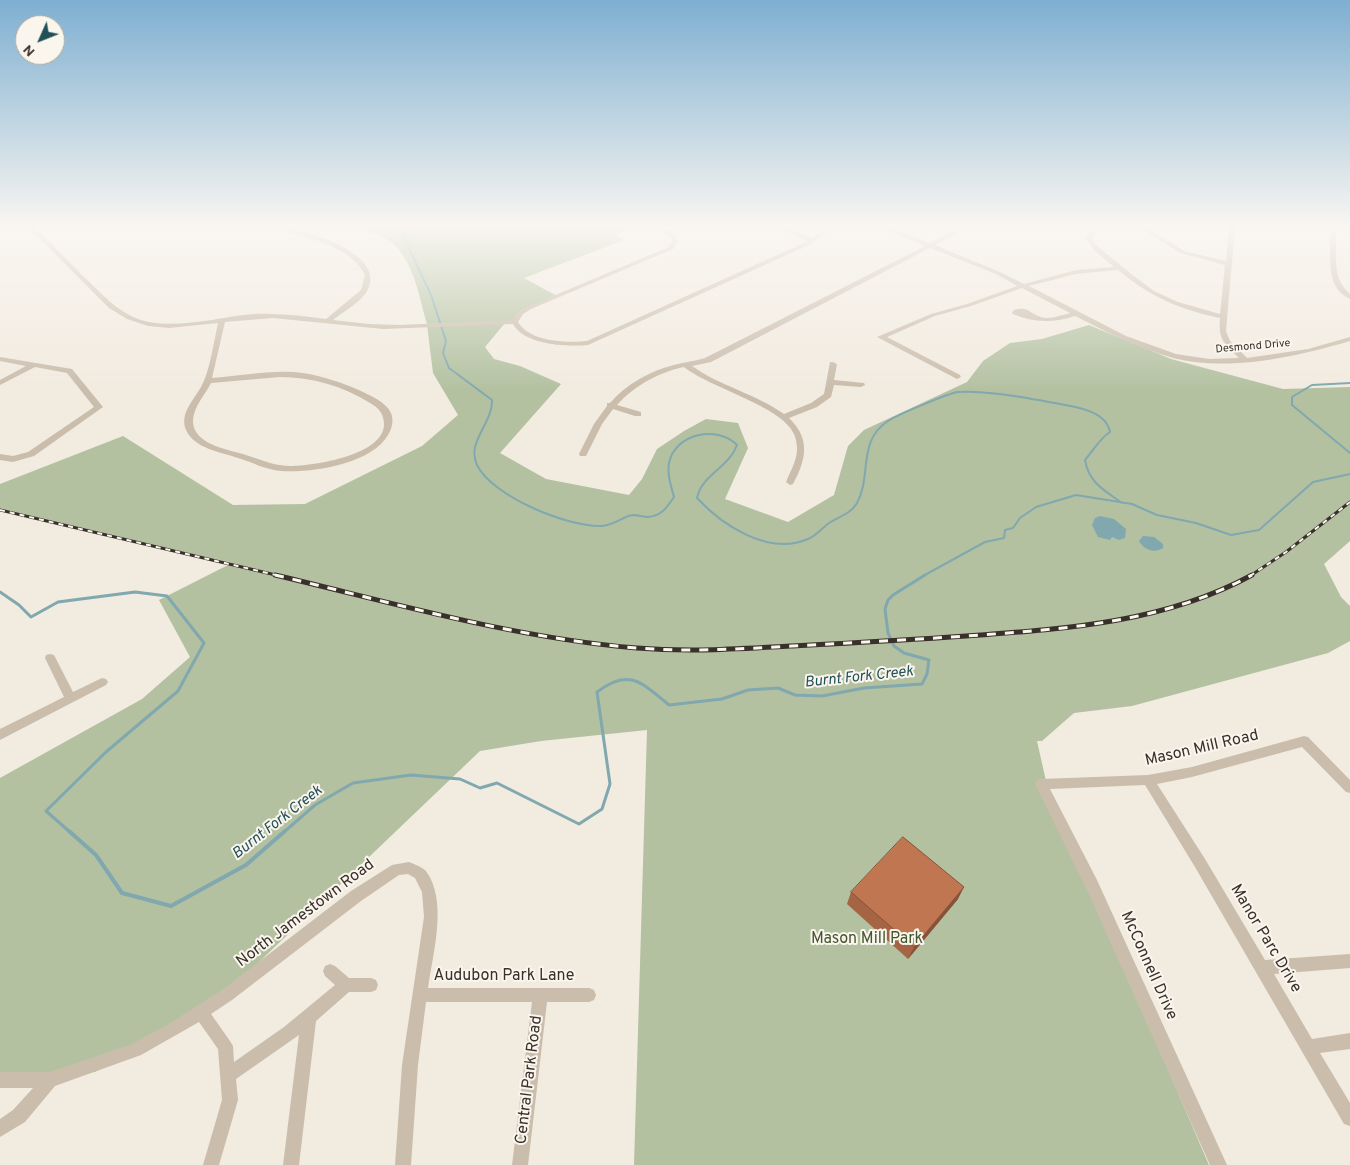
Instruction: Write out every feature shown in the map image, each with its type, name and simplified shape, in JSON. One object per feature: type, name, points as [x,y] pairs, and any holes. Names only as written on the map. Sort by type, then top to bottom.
[{"type":"street","points":[[85,281],[111,307],[123,316],[144,322],[174,325],[273,316],[382,327],[515,322]]},
{"type":"street","points":[[328,321],[365,290],[368,281]]},
{"type":"street","points":[[515,322],[520,313],[529,308],[592,281]]},
{"type":"street","points":[[515,322],[522,331],[549,341],[573,345],[588,343],[724,281]]},
{"type":"street","points":[[583,454],[597,424],[610,405],[625,391],[672,368],[687,366],[715,356],[861,281]]},
{"type":"street","name":"Desmond Drive","points":[[1015,281],[1133,342],[1164,354],[1209,361],[1245,360],[1309,351],[1350,339]]},
{"type":"street","points":[[957,377],[881,337],[933,315],[1041,281]]},
{"type":"street","points":[[1136,281],[1158,298],[1186,308],[1222,316]]},
{"type":"street","points":[[1226,281],[1222,330],[1225,339],[1245,360]]},
{"type":"street","points":[[1335,281],[1339,289],[1350,297]]},
{"type":"street","points":[[1039,319],[1060,319],[1076,314]]},
{"type":"street","points":[[208,381],[258,376],[308,376],[353,390],[387,412],[389,423],[386,434],[375,446],[359,456],[308,468],[279,468],[211,448],[196,439],[189,426],[190,411],[204,391],[208,381],[222,322]]},
{"type":"street","points":[[0,359],[69,371],[100,407],[31,454],[12,459],[0,457]]},
{"type":"street","points":[[0,383],[35,364]]},
{"type":"street","points":[[785,417],[825,398],[829,392],[833,364]]},
{"type":"street","points":[[687,366],[710,382],[771,408],[785,417],[796,430],[802,446],[790,482]]},
{"type":"street","points":[[830,382],[861,385]]},
{"type":"street","points":[[610,405],[638,414]]},
{"type":"street","points":[[50,658],[70,698]]},
{"type":"street","points":[[0,735],[102,682]]},
{"type":"street","name":"Mason Mill Road","points":[[1041,784],[1148,780],[1192,772],[1304,741],[1350,788]]},
{"type":"street","name":"Manor Parc Drive","points":[[1148,780],[1350,1118]]},
{"type":"street","name":"McConnell Drive","points":[[1041,784],[1092,885],[1218,1165]]},
{"type":"street","name":"North Jamestown Road","points":[[0,1080],[50,1080],[136,1050],[227,995],[356,896],[397,869],[409,868],[420,874],[429,891],[431,917],[418,994],[403,1165]]},
{"type":"street","points":[[1262,968],[1350,961]]},
{"type":"street","points":[[330,971],[346,985],[371,985]]},
{"type":"street","points":[[228,1075],[264,1053],[308,1021],[346,985]]},
{"type":"street","name":"Audubon Park Lane","points":[[418,994],[589,995]]},
{"type":"street","name":"Central Park Road","points":[[520,1165],[540,995]]},
{"type":"street","points":[[201,1012],[225,1046],[230,1100],[211,1165]]},
{"type":"street","points":[[291,1165],[308,1021]]},
{"type":"street","points":[[1309,1047],[1350,1041]]},
{"type":"street","points":[[0,1129],[19,1116],[50,1080]]},
{"type":"green space","name":"Mason Mill Park","points":[[415,281],[530,281],[557,296],[525,310],[515,322],[505,323],[485,347],[494,359],[520,366],[561,384],[500,453],[546,479],[629,495],[642,479],[657,449],[684,431],[706,419],[738,423],[748,448],[725,499],[788,522],[834,495],[848,446],[864,430],[967,382],[983,361],[1010,343],[1042,339],[1089,325],[1171,359],[1283,389],[1350,387],[1350,541],[1324,564],[1341,597],[1350,606],[1350,641],[1328,653],[1132,706],[1074,713],[1042,741],[1037,741],[1048,790],[1209,1165],[634,1165],[647,730],[541,741],[480,751],[237,983],[95,1072],[0,1079],[0,778],[142,699],[190,657],[159,600],[232,563],[0,510],[0,484],[123,436],[233,505],[305,504],[422,446],[458,415],[433,373],[427,325],[460,323],[427,324]]},
{"type":"water","points":[[1100,516],[1114,519],[1126,529],[1125,538],[1119,540],[1112,537],[1110,540],[1098,537],[1092,525],[1095,518]]},
{"type":"water","points":[[1143,536],[1154,537],[1163,544],[1163,548],[1153,551],[1146,548],[1139,541]]},
{"type":"building","points":[[903,837],[964,887],[914,947],[851,892]]},
{"type":"waterway","points":[[425,281],[446,341],[443,353],[449,368],[492,400],[489,417],[475,448],[477,465],[485,477],[514,498],[532,508],[569,521],[601,526],[629,516],[648,517],[657,515],[664,510],[674,497],[669,471],[669,463],[673,453],[679,445],[688,439],[698,435],[709,434],[719,435],[737,445],[728,460],[704,483],[697,498],[733,528],[763,541],[778,544],[808,539],[829,523],[848,513],[857,503],[864,482],[866,459],[872,438],[878,429],[893,418],[958,392],[1009,395],[1067,405],[1090,411],[1103,419],[1110,432],[1085,460],[1090,475],[1098,485],[1121,502]]},
{"type":"waterway","points":[[1350,383],[1312,385],[1292,397],[1292,405],[1350,453]]},
{"type":"waterway","points":[[1121,502],[1132,504],[1157,515],[1196,523],[1231,535],[1259,530],[1313,482],[1350,474]]},
{"type":"waterway","name":"Burnt Fork Creek","points":[[923,576],[985,542],[1004,538],[1005,530],[1013,528],[1020,518],[1036,507],[1076,495],[1121,502]]},
{"type":"waterway","name":"Burnt Fork Creek","points":[[284,832],[315,805],[353,783],[411,775],[460,779],[480,788],[497,783],[579,824],[602,809],[610,784],[597,692],[608,684],[618,680],[627,679],[635,681],[651,690],[669,705],[722,699],[748,690],[778,688],[795,695],[822,696],[864,688],[922,684],[927,674],[929,660],[904,653],[894,646],[888,633],[885,609],[888,600],[893,595],[925,575]]},
{"type":"waterway","name":"Burnt Fork Creek","points":[[0,592],[19,605],[31,617],[58,602],[135,592],[167,596],[204,643],[178,691],[106,752],[46,811],[70,832]]},
{"type":"waterway","name":"Burnt Fork Creek","points":[[69,831],[96,855],[122,893],[171,906],[246,865],[285,831]]},
{"type":"railway","points":[[1250,576],[1286,552],[1350,502]]},
{"type":"railway","points":[[0,510],[280,576]]},
{"type":"railway","points":[[275,575],[500,628],[591,643],[637,648],[695,650],[922,639],[1077,626],[1149,614],[1184,604],[1219,591],[1250,576]]}]
